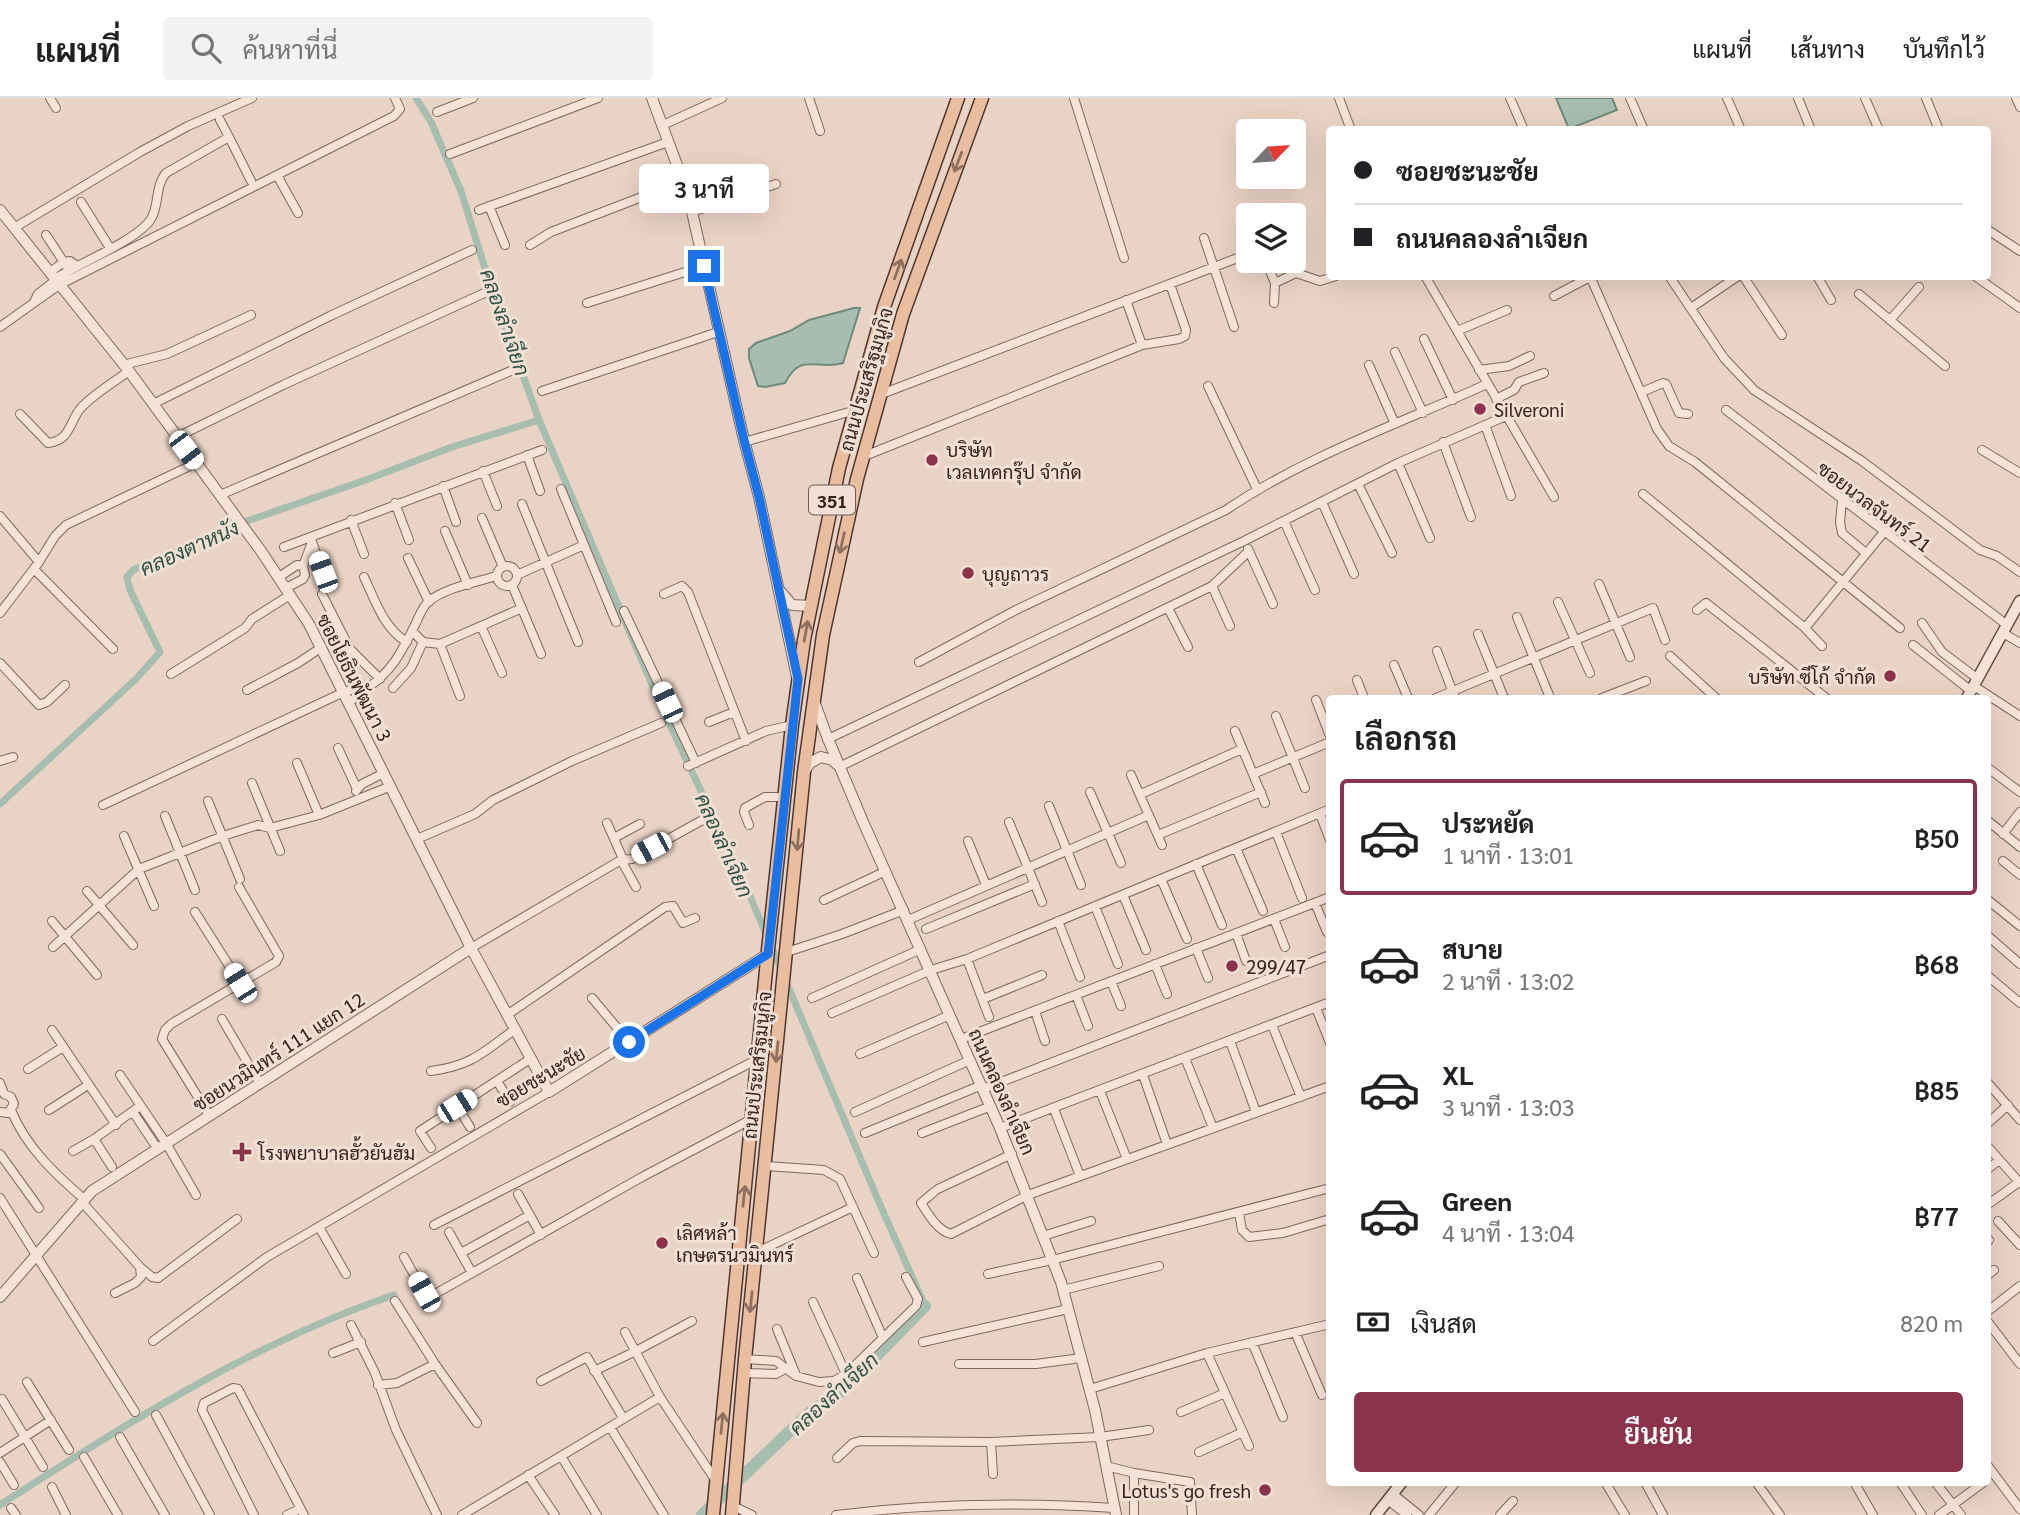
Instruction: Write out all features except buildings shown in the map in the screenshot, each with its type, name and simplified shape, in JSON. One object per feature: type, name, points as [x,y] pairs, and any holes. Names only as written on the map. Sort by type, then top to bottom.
[{"type":"main road","name":"ถนนประเสริฐมนูกิจ","points":[[713,1515],[771,918],[798,679],[839,468],[884,307],[958,98]]},
{"type":"main road","name":"ถนนประเสริฐมนูกิจ","points":[[733,1506],[745,1359],[804,772],[813,697],[832,587],[879,395],[919,265],[982,98]]},
{"type":"main road","points":[[1972,688],[2020,601]]},
{"type":"main road","points":[[1376,1515],[1399,1486]]},
{"type":"street","points":[[50,98],[56,108]]},
{"type":"street","points":[[14,228],[140,152],[188,126],[252,98]]},
{"type":"street","points":[[55,279],[278,177],[394,116],[400,109],[395,98]]},
{"type":"street","points":[[437,112],[473,98]]},
{"type":"street","points":[[450,153],[598,98]]},
{"type":"street","points":[[652,98],[692,212],[718,332],[759,497],[798,679]]},
{"type":"street","points":[[663,125],[722,98]]},
{"type":"street","points":[[809,98],[820,131]]},
{"type":"street","points":[[1074,98],[1124,258]]},
{"type":"street","points":[[1339,98],[1350,126]]},
{"type":"street","points":[[1510,98],[1522,126]]},
{"type":"street","points":[[1630,98],[1642,126]]},
{"type":"street","points":[[1727,98],[1739,126]]},
{"type":"street","points":[[1798,98],[1809,126]]},
{"type":"street","points":[[1865,98],[1878,126]]},
{"type":"street","points":[[1926,98],[1937,126]]},
{"type":"street","points":[[2016,98],[2020,107]]},
{"type":"street","points":[[220,120],[251,181]]},
{"type":"street","points":[[0,327],[42,299],[55,279],[70,266],[125,241],[148,224],[153,217],[161,179],[166,173],[229,137]]},
{"type":"street","points":[[479,210],[668,142]]},
{"type":"street","points":[[278,177],[299,213]]},
{"type":"street","points":[[530,246],[544,235],[683,181]]},
{"type":"street","points":[[692,212],[775,184]]},
{"type":"street","points":[[81,202],[110,248]]},
{"type":"street","points":[[489,206],[505,245]]},
{"type":"street","name":"ซอยโยธินพัฒนา 3","points":[[0,210],[126,368],[279,577],[322,647],[471,948],[513,1030],[549,1092]]},
{"type":"street","points":[[1991,232],[2020,251]]},
{"type":"street","points":[[46,235],[70,266]]},
{"type":"street","points":[[1203,237],[1234,327]]},
{"type":"street","points":[[153,404],[330,316],[472,250]]},
{"type":"street","points":[[879,395],[1236,259]]},
{"type":"street","points":[[586,303],[704,266]]},
{"type":"street","points":[[1271,273],[1275,283],[1274,303]]},
{"type":"street","points":[[1275,283],[1296,273],[1320,281],[1326,279]]},
{"type":"street","points":[[1427,280],[1554,497]]},
{"type":"street","points":[[1554,296],[1584,280]]},
{"type":"street","points":[[1591,280],[1657,429],[1669,446],[1695,462],[1900,628]]},
{"type":"street","points":[[1672,280],[1734,372],[1754,390],[1862,461],[1980,550],[1997,556],[2020,572]]},
{"type":"street","points":[[1691,308],[1735,280]]},
{"type":"street","points":[[1744,280],[1782,335]]},
{"type":"street","points":[[1819,280],[1831,300]]},
{"type":"street","points":[[1981,280],[2020,308]]},
{"type":"street","points":[[862,457],[1142,345],[1180,339],[1185,336],[1186,330],[1170,284]]},
{"type":"street","points":[[1890,320],[1919,287]]},
{"type":"street","points":[[177,438],[283,385],[491,290]]},
{"type":"street","points":[[1859,294],[1945,366]]},
{"type":"street","points":[[1126,300],[1142,345]]},
{"type":"street","points":[[1457,331],[1507,310]]},
{"type":"street","points":[[20,414],[48,443],[56,442],[63,438],[82,406],[126,368],[167,354],[251,315]]},
{"type":"street","points":[[542,391],[718,332]]},
{"type":"street","points":[[1424,339],[1452,400]]},
{"type":"street","points":[[1395,352],[1423,413]]},
{"type":"street","points":[[1479,370],[1509,366],[1530,356]]},
{"type":"street","points":[[1369,365],[1395,424]]},
{"type":"street","points":[[220,495],[513,370]]},
{"type":"street","points":[[1496,399],[1514,390],[1519,382],[1544,373]]},
{"type":"street","points":[[919,662],[1016,610],[1226,510],[1257,489],[1487,384]]},
{"type":"street","points":[[1642,392],[1666,384],[1679,413],[1688,414]]},
{"type":"street","points":[[1208,386],[1257,489]]},
{"type":"street","points":[[744,442],[856,410]]},
{"type":"street","name":"ซอยนวลจันทร์ 21","points":[[1726,410],[1884,532],[2020,643]]},
{"type":"street","points":[[828,740],[1244,541],[1398,463],[1506,416]]},
{"type":"street","points":[[1485,425],[1511,496]]},
{"type":"street","points":[[1443,442],[1471,517]]},
{"type":"street","points":[[284,547],[311,539],[395,503],[542,450]]},
{"type":"street","points":[[1982,450],[2020,473]]},
{"type":"street","points":[[527,455],[540,491]]},
{"type":"street","points":[[0,613],[55,536],[66,525],[196,463]]},
{"type":"street","points":[[1398,463],[1430,538]]},
{"type":"street","points":[[484,471],[497,506]]},
{"type":"street","points":[[1358,484],[1392,553]]},
{"type":"street","points":[[443,486],[456,522]]},
{"type":"street","points":[[561,489],[616,622]]},
{"type":"street","points":[[1643,494],[1805,628],[1822,646]]},
{"type":"street","points":[[1842,501],[1842,533],[1866,553]]},
{"type":"street","points":[[1322,502],[1353,574]]},
{"type":"street","points":[[395,503],[409,540]]},
{"type":"street","points":[[522,504],[578,642]]},
{"type":"street","points":[[0,516],[36,566],[113,649]]},
{"type":"street","points":[[482,518],[503,567]]},
{"type":"street","points":[[351,520],[364,554]]},
{"type":"street","points":[[1284,521],[1315,590]]},
{"type":"street","points":[[445,531],[468,585]]},
{"type":"street","points":[[1805,628],[1884,532]]},
{"type":"street","points":[[171,674],[245,628],[252,619],[303,579],[303,566],[311,539]]},
{"type":"street","points":[[311,539],[323,572]]},
{"type":"street","points":[[1244,541],[1273,604]]},
{"type":"street","points":[[512,585],[517,575],[583,545]]},
{"type":"street","points":[[804,772],[810,763],[821,757],[832,760],[839,767],[1168,608],[1212,586],[1248,551]]},
{"type":"street","points":[[408,558],[429,602]]},
{"type":"street","points":[[279,577],[298,565],[303,566]]},
{"type":"street","points":[[503,567],[512,567],[517,575]]},
{"type":"street","points":[[103,805],[347,697],[364,692],[395,663],[429,602],[450,590],[496,576],[503,567]]},
{"type":"street","points":[[496,576],[503,586],[512,585]]},
{"type":"street","points":[[364,577],[387,624],[397,636],[407,642]]},
{"type":"street","points":[[1599,584],[1614,625],[1630,657]]},
{"type":"street","points":[[512,585],[541,654]]},
{"type":"street","points":[[664,594],[682,586],[688,592],[746,741]]},
{"type":"street","points":[[1212,586],[1230,626]]},
{"type":"street","points":[[778,588],[785,600],[792,605],[811,606]]},
{"type":"street","points":[[322,594],[350,649],[380,679]]},
{"type":"street","points":[[1558,602],[1590,673]]},
{"type":"street","points":[[1697,611],[1706,603],[1822,695]]},
{"type":"street","points":[[412,631],[423,642],[440,644],[522,608]]},
{"type":"street","points":[[1168,608],[1188,646]]},
{"type":"street","points":[[1437,651],[1454,695],[1494,674],[1653,608],[1665,640]]},
{"type":"street","points":[[624,611],[693,764],[766,731],[792,725]]},
{"type":"street","points":[[1517,617],[1549,695]]},
{"type":"street","points":[[1922,623],[1972,688]]},
{"type":"street","points":[[481,626],[502,673]]},
{"type":"street","points":[[1478,634],[1503,695]]},
{"type":"street","points":[[393,688],[411,668],[423,642]]},
{"type":"street","points":[[440,644],[460,696]]},
{"type":"street","points":[[1913,645],[1972,688]]},
{"type":"street","points":[[247,690],[299,663],[322,647]]},
{"type":"street","points":[[1671,656],[1713,695]]},
{"type":"street","points":[[0,663],[39,705],[47,702],[65,685]]},
{"type":"street","points":[[1394,665],[1407,695]]},
{"type":"street","points":[[1357,680],[1363,695]]},
{"type":"street","points":[[1610,695],[1646,681]]},
{"type":"street","name":"ถนนคลองลำเจียก","points":[[813,697],[839,767],[983,1087],[1028,1195],[1069,1309],[1090,1389],[1115,1511]]},
{"type":"street","points":[[1991,699],[2020,716]]},
{"type":"street","points":[[1316,700],[1326,726]]},
{"type":"street","points":[[709,722],[734,712]]},
{"type":"street","points":[[1276,716],[1305,788]]},
{"type":"street","points":[[417,839],[475,814],[493,800],[572,761],[661,723]]},
{"type":"street","points":[[1234,731],[1265,803]]},
{"type":"street","points":[[1253,774],[1326,744]]},
{"type":"street","points":[[338,748],[357,789]]},
{"type":"street","points":[[1140,794],[1242,749]]},
{"type":"street","points":[[0,761],[13,757]]},
{"type":"street","points":[[297,763],[319,816]]},
{"type":"street","points":[[1991,770],[2020,792]]},
{"type":"street","points":[[352,800],[362,784],[384,773]]},
{"type":"street","points":[[1131,775],[1162,845]]},
{"type":"street","points":[[252,783],[280,851]]},
{"type":"street","points":[[53,947],[139,869],[258,825],[270,828],[319,816],[391,786]]},
{"type":"street","points":[[1090,792],[1121,863]]},
{"type":"street","points":[[1158,835],[1261,792]]},
{"type":"street","points":[[749,825],[745,808],[765,797],[784,797]]},
{"type":"street","points":[[208,801],[240,883],[279,956],[271,967],[171,1024],[163,1034],[165,1047],[209,1115]]},
{"type":"street","points":[[1049,806],[1081,885]]},
{"type":"street","points":[[832,1013],[930,970],[967,959],[1326,811]]},
{"type":"street","points":[[2003,834],[2020,812]]},
{"type":"street","points":[[1320,814],[1326,830]]},
{"type":"street","points":[[787,952],[906,915],[986,885],[1149,815]]},
{"type":"street","points":[[165,816],[195,890]]},
{"type":"street","points":[[471,948],[622,859],[632,859],[708,817]]},
{"type":"street","points":[[1009,822],[1042,902]]},
{"type":"street","points":[[607,823],[636,887]]},
{"type":"street","points":[[614,838],[640,824]]},
{"type":"street","points":[[1991,824],[2020,847]]},
{"type":"street","points":[[1276,832],[1303,898]]},
{"type":"street","points":[[124,836],[154,906]]},
{"type":"street","points":[[968,841],[986,885]]},
{"type":"street","points":[[1236,848],[1263,911]]},
{"type":"street","points":[[2003,861],[2020,874]]},
{"type":"street","points":[[1196,864],[1223,925]]},
{"type":"street","points":[[824,900],[886,871]]},
{"type":"street","points":[[1161,879],[1187,939]]},
{"type":"street","points":[[926,929],[1035,884]]},
{"type":"street","points":[[87,891],[132,945]]},
{"type":"street","points":[[1123,895],[1146,950]]},
{"type":"street","points":[[961,1039],[1326,899]]},
{"type":"street","points":[[1991,902],[2020,926]]},
{"type":"street","points":[[1315,903],[1326,930]]},
{"type":"street","points":[[507,1015],[665,907],[673,906],[683,923],[695,918]]},
{"type":"street","points":[[1095,906],[1118,964]]},
{"type":"street","points":[[195,912],[240,983]]},
{"type":"street","points":[[1274,919],[1284,947]]},
{"type":"street","points":[[52,920],[97,975]]},
{"type":"street","points":[[1058,921],[1080,977]]},
{"type":"street","points":[[1236,933],[1246,961]]},
{"type":"street","points":[[1991,939],[2020,964]]},
{"type":"street","name":"ซอยนวมินทร์ 111 แยก 12","points":[[1,1293],[38,1255],[83,1201],[103,1183],[471,948]]},
{"type":"street","points":[[812,998],[921,948]]},
{"type":"street","points":[[1196,948],[1208,978]]},
{"type":"street","name":"ซอยชะนะชัย","points":[[153,1341],[267,1257],[549,1092],[768,952]]},
{"type":"street","points":[[865,1133],[1326,957]]},
{"type":"street","points":[[967,959],[989,1017]]},
{"type":"street","points":[[1155,964],[1167,994]]},
{"type":"street","points":[[983,999],[1042,975]]},
{"type":"street","points":[[1991,979],[2020,1003]]},
{"type":"street","points":[[1111,981],[1121,1006]]},
{"type":"street","points":[[1076,995],[1088,1026]]},
{"type":"street","points":[[592,998],[629,1042]]},
{"type":"street","points":[[1000,1128],[1326,1004]]},
{"type":"street","points":[[1316,1008],[1326,1033]]},
{"type":"street","points":[[1035,1011],[1045,1041]]},
{"type":"street","points":[[859,1054],[950,1014]]},
{"type":"street","points":[[222,1018],[259,1083]]},
{"type":"street","points":[[1272,1025],[1301,1097]]},
{"type":"street","points":[[52,1030],[116,1125]]},
{"type":"street","points":[[431,1071],[456,1068],[475,1059],[513,1030]]},
{"type":"street","points":[[1230,1041],[1256,1112]]},
{"type":"street","points":[[28,1069],[63,1047]]},
{"type":"street","points":[[1185,1058],[1213,1128]]},
{"type":"street","points":[[431,1148],[420,1131],[530,1059]]},
{"type":"street","points":[[434,1225],[758,1059]]},
{"type":"street","points":[[855,1112],[970,1060]]},
{"type":"street","points":[[120,1075],[161,1146]]},
{"type":"street","points":[[1143,1075],[1167,1144]]},
{"type":"street","points":[[497,1081],[510,1102]]},
{"type":"street","points":[[0,1083],[2,1095],[13,1100],[11,1110],[25,1136],[52,1173],[83,1201],[152,1277],[158,1278],[237,1219]]},
{"type":"street","points":[[49,1110],[88,1085]]},
{"type":"street","points":[[1991,1086],[2020,1120]]},
{"type":"street","points":[[1012,1154],[936,1191],[921,1203],[947,1234],[1028,1195],[1326,1088]]},
{"type":"street","points":[[1100,1091],[1127,1159]]},
{"type":"street","points":[[1991,1120],[2008,1105]]},
{"type":"street","points":[[73,1151],[116,1125],[140,1106]]},
{"type":"street","points":[[457,1106],[470,1127]]},
{"type":"street","points":[[922,1133],[991,1106]]},
{"type":"street","points":[[1054,1109],[1080,1176]]},
{"type":"street","points":[[0,1112],[11,1110]]},
{"type":"street","points":[[133,1112],[195,1195]]},
{"type":"street","points":[[404,1257],[424,1292],[429,1295],[752,1119]]},
{"type":"street","points":[[94,1139],[112,1167]]},
{"type":"street","points":[[1991,1151],[2020,1182],[1991,1202]]},
{"type":"street","points":[[0,1154],[39,1208]]},
{"type":"street","points":[[1991,1167],[1999,1160]]},
{"type":"street","points":[[766,1166],[833,1173],[840,1179],[874,1253]]},
{"type":"street","points":[[988,1274],[1326,1189]]},
{"type":"street","points":[[518,1194],[541,1235]]},
{"type":"street","points":[[0,1198],[135,1412]]},
{"type":"street","points":[[757,1252],[853,1207]]},
{"type":"street","points":[[1239,1213],[1244,1234],[1252,1238],[1283,1233],[1326,1220]]},
{"type":"street","points":[[461,1253],[530,1215]]},
{"type":"street","points":[[1043,1236],[1091,1221]]},
{"type":"street","points":[[1998,1221],[2020,1245]]},
{"type":"street","points":[[319,1227],[346,1274]]},
{"type":"street","points":[[449,1232],[472,1273]]},
{"type":"street","points":[[1063,1290],[1159,1266]]},
{"type":"street","points":[[115,1293],[141,1277],[141,1267]]},
{"type":"street","points":[[745,1359],[776,1361],[796,1376],[819,1382],[834,1381],[846,1374],[918,1303],[906,1277]]},
{"type":"street","points":[[857,1279],[883,1338]]},
{"type":"street","points":[[1991,1309],[2020,1286]]},
{"type":"street","points":[[395,1301],[477,1423]]},
{"type":"street","points":[[813,1302],[846,1374]]},
{"type":"street","points":[[923,1342],[1069,1309]]},
{"type":"street","points":[[594,1371],[636,1352],[692,1321]]},
{"type":"street","points":[[351,1325],[375,1373],[396,1430],[437,1515]]},
{"type":"street","points":[[1090,1389],[1207,1353],[1326,1325]]},
{"type":"street","points":[[1991,1326],[2019,1362]]},
{"type":"street","points":[[777,1329],[796,1376]]},
{"type":"street","points":[[625,1332],[660,1397],[715,1486]]},
{"type":"street","points":[[1296,1332],[1322,1395]]},
{"type":"street","points":[[333,1353],[361,1342]]},
{"type":"street","points":[[1252,1342],[1283,1417]]},
{"type":"street","points":[[1207,1353],[1249,1446]]},
{"type":"street","points":[[541,1381],[587,1357],[624,1418]]},
{"type":"street","points":[[959,1364],[1036,1364],[1081,1358]]},
{"type":"street","points":[[378,1385],[397,1383],[435,1364]]},
{"type":"street","points":[[744,1373],[776,1374],[785,1369]]},
{"type":"street","points":[[27,1382],[69,1450]]},
{"type":"street","points":[[254,1515],[202,1410],[204,1403],[233,1388],[238,1389],[302,1512],[287,1515]]},
{"type":"street","points":[[1181,1412],[1225,1392]]},
{"type":"street","points":[[463,1515],[660,1397]]},
{"type":"street","points":[[2,1399],[43,1467]]},
{"type":"street","points":[[156,1415],[210,1515]]},
{"type":"street","points":[[0,1453],[51,1420]]},
{"type":"street","points":[[610,1427],[664,1515]]},
{"type":"street","points":[[837,1458],[853,1443],[860,1441],[991,1442],[1100,1437],[1149,1430]]},
{"type":"street","points":[[1199,1452],[1243,1432]]},
{"type":"street","points":[[120,1437],[165,1515]]},
{"type":"street","points":[[991,1442],[993,1474]]},
{"type":"street","points":[[561,1456],[597,1515]]},
{"type":"street","points":[[84,1457],[118,1515]]},
{"type":"street","points":[[0,1462],[14,1485]]},
{"type":"street","points":[[1106,1466],[1190,1482],[1192,1515]]},
{"type":"street","points":[[1134,1473],[1134,1515]]},
{"type":"street","points":[[528,1475],[555,1515]]},
{"type":"street","points":[[1991,1476],[2020,1509]]},
{"type":"street","points":[[1429,1515],[1453,1486]]},
{"type":"street","points":[[1607,1486],[1625,1515]]},
{"type":"street","points":[[1647,1486],[1662,1515]]},
{"type":"street","points":[[1759,1486],[1780,1515]]},
{"type":"street","points":[[1856,1486],[1873,1515]]},
{"type":"street","points":[[1903,1486],[1922,1515]]},
{"type":"street","points":[[1938,1486],[1961,1515]]},
{"type":"street","points":[[1939,1515],[1979,1486]]},
{"type":"street","points":[[52,1487],[66,1515]]},
{"type":"street","points":[[1390,1497],[1407,1515]]},
{"type":"street","points":[[1390,1497],[1419,1515]]},
{"type":"street","points":[[1500,1515],[1513,1501]]},
{"type":"street","points":[[836,1515],[961,1503],[1034,1503],[1115,1511]]},
{"type":"street","points":[[733,1506],[752,1515]]},
{"type":"shaded area","points":[[1556,98],[1612,98],[1617,110],[1577,126],[1568,126]]},
{"type":"shaded area","points":[[860,308],[843,363],[804,365],[791,373],[785,383],[758,386],[749,358],[749,349],[756,343],[790,331],[809,320]]},
{"type":"waterway","name":"คลองลำเจียก","points":[[416,98],[431,122],[461,191],[487,275],[539,420],[663,710],[750,896],[925,1306]]},
{"type":"waterway","name":"คลองตาหนัง","points":[[0,804],[136,679],[160,652],[130,590],[127,577],[133,570],[247,521],[452,447],[539,420]]},
{"type":"waterway","points":[[0,1505],[143,1416],[240,1361],[341,1314],[394,1295]]},
{"type":"waterway","name":"คลองลำเจียก","points":[[702,1515],[809,1413],[842,1391],[925,1306]]},
{"type":"place","name":"Silveroni","points":[[1480,409]]},
{"type":"place","name":"บริษัท เวลเทคกรุ๊ป จำกัด","points":[[932,460]]},
{"type":"place","name":"บุญถาวร","points":[[968,573]]},
{"type":"place","name":"บริษัท ซีโก้ จำกัด","points":[[1890,676]]},
{"type":"place","name":"299/47","points":[[1232,966]]},
{"type":"place","name":"โรงพยาบาลฮั้วยันฮัม","points":[[242,1152]]},
{"type":"place","name":"เลิศหล้า เกษตรนวมินทร์","points":[[662,1243]]},
{"type":"place","name":"Lotus's go fresh","points":[[1265,1490]]},
{"type":"route","points":[[629,1042],[768,954],[798,679],[759,497],[704,266]]}]
